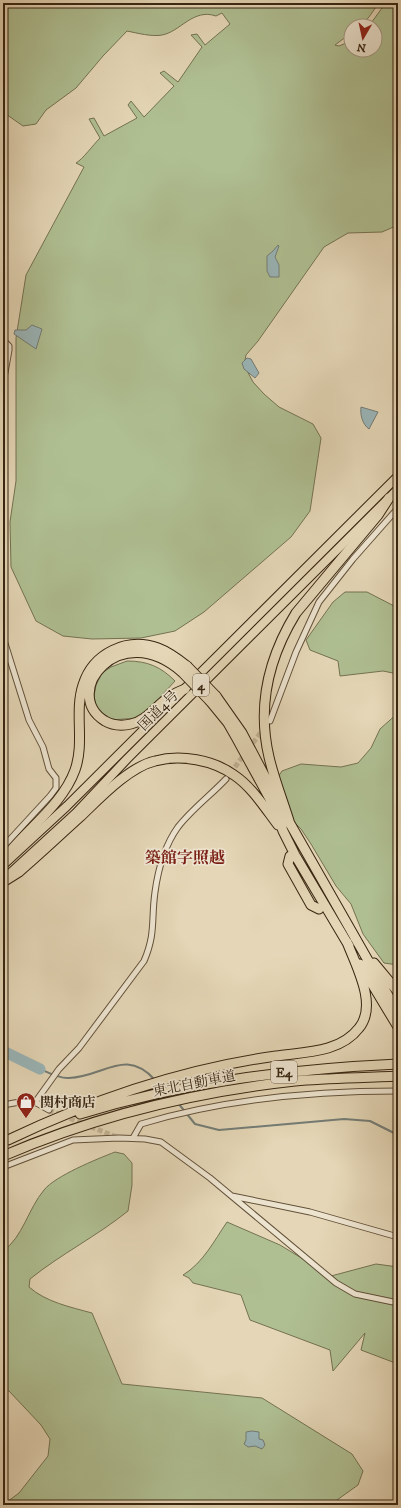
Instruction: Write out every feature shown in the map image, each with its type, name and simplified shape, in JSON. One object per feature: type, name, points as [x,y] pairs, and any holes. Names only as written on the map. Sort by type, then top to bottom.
[{"type":"highway","name":"国道4号","points":[[3,865],[67,806],[398,476]]},
{"type":"highway","name":"国道4号","points":[[3,881],[76,813],[126,759],[398,489]]},
{"type":"highway","points":[[290,824],[266,744],[264,708],[270,668],[280,642],[296,613],[378,514],[389,498]]},
{"type":"highway","points":[[3,860],[65,790],[75,770],[80,736],[80,704],[82,686],[89,671],[99,659],[108,652],[121,646],[145,645],[159,649],[185,669],[242,733],[297,837],[398,1013]]},
{"type":"highway","points":[[184,689],[171,696],[146,718],[131,724],[120,725],[110,724],[98,717],[92,707],[89,696],[93,678],[100,668],[117,655],[130,652],[150,653],[185,669]]},
{"type":"highway","points":[[213,699],[236,737],[276,810],[291,852],[319,909],[330,916]]},
{"type":"highway","points":[[3,881],[19,872],[112,786],[135,770],[155,761],[179,759],[200,760],[219,766],[235,775],[250,789],[284,834]]},
{"type":"highway","points":[[291,852],[398,1026]]},
{"type":"highway","points":[[354,934],[398,992]]},
{"type":"highway","points":[[5,1142],[47,1121],[100,1100],[137,1093],[168,1080],[220,1066],[325,1049],[346,1042],[360,1028],[365,1014],[366,1000],[363,982],[347,942]]},
{"type":"highway","name":"東北自動車道","points":[[137,1093],[172,1090],[273,1073],[348,1066],[398,1064]]},
{"type":"highway","name":"東北自動車道","points":[[3,1156],[75,1128],[181,1098],[296,1081],[398,1076]]},
{"type":"street","points":[[3,340],[9,346],[3,384]]},
{"type":"street","points":[[270,721],[298,647],[319,602],[353,559],[398,508]]},
{"type":"street","points":[[3,637],[28,720],[43,747],[49,769],[57,783],[50,796],[3,847]]},
{"type":"street","points":[[36,1102],[59,1069],[80,1048],[144,961],[150,946],[153,931],[155,893],[158,876],[170,841],[178,827],[226,779]]},
{"type":"street","points":[[133,1138],[140,1124],[193,1110],[310,1094],[398,1091]]},
{"type":"street","points":[[3,1104],[24,1100],[36,1102],[49,1110]]},
{"type":"street","points":[[3,1167],[73,1140],[133,1138],[161,1142],[231,1196],[336,1283],[355,1294],[398,1303]]},
{"type":"street","points":[[231,1196],[310,1212],[398,1237]]},
{"type":"green space","points":[[3,3],[251,3],[255,6],[258,3],[376,3],[376,7],[368,18],[343,18],[343,39],[335,45],[339,46],[343,44],[343,58],[383,58],[383,18],[375,18],[382,8],[381,3],[398,3],[398,225],[382,232],[348,233],[324,247],[258,341],[246,355],[244,365],[253,382],[264,394],[279,407],[313,424],[321,438],[310,511],[291,537],[204,612],[175,631],[141,638],[92,639],[63,636],[36,621],[11,567],[10,522],[16,481],[16,338],[26,275],[84,167],[76,163],[100,138],[89,119],[94,118],[104,136],[137,118],[128,105],[131,101],[144,117],[174,86],[160,73],[164,71],[178,82],[202,47],[191,35],[197,34],[205,45],[230,24],[222,13],[216,16],[208,14],[200,15],[187,21],[175,30],[162,35],[149,35],[127,31],[103,56],[76,88],[46,110],[36,124],[23,126],[3,112]]},
{"type":"green space","points":[[345,592],[367,592],[398,608],[398,674],[383,671],[340,676],[338,661],[310,650],[306,640],[333,602]]},
{"type":"green space","points":[[127,661],[141,662],[154,666],[165,672],[175,681],[151,707],[138,718],[111,720],[101,714],[96,706],[94,696],[96,685],[102,673],[111,667]]},
{"type":"green space","points":[[398,713],[398,965],[384,963],[363,934],[351,904],[336,886],[301,829],[280,808],[274,783],[282,771],[301,764],[341,767],[358,763],[371,748],[380,729]]},
{"type":"green space","points":[[115,1152],[124,1154],[132,1163],[132,1185],[128,1211],[30,1279],[29,1287],[43,1297],[92,1313],[122,1384],[262,1398],[352,1454],[363,1471],[358,1485],[330,1505],[3,1505],[19,1493],[48,1456],[50,1439],[41,1425],[9,1391],[3,1388],[3,1251],[21,1231],[38,1198],[49,1185],[77,1168]]},
{"type":"green space","points":[[227,1222],[280,1245],[331,1276],[376,1264],[398,1267],[398,1364],[361,1350],[365,1333],[333,1371],[330,1350],[250,1320],[241,1295],[193,1283],[189,1278],[183,1275],[202,1258]]},
{"type":"water","points":[[278,245],[279,246],[275,257],[279,265],[279,277],[270,277],[267,271],[267,256]]},
{"type":"water","points":[[32,325],[42,329],[36,349],[14,334],[15,330],[26,330]]},
{"type":"water","points":[[247,358],[251,359],[259,373],[255,378],[244,369],[242,363]]},
{"type":"water","points":[[361,407],[378,412],[369,429],[362,419]]},
{"type":"water","points":[[246,1432],[259,1432],[259,1439],[263,1440],[265,1445],[262,1449],[255,1446],[248,1447],[244,1444],[246,1440]]},
{"type":"waterway","points":[[3,1051],[40,1069]]},
{"type":"waterway","points":[[40,1069],[58,1077],[69,1078],[82,1076],[114,1066],[124,1065],[134,1066],[144,1070],[155,1080]]},
{"type":"waterway","points":[[178,1103],[195,1124],[219,1130],[344,1119],[370,1121],[398,1135]]},
{"type":"tunnel","points":[[226,779],[264,728]]},
{"type":"tunnel","points":[[49,1110],[119,1138]]},
{"type":"place","name":"関村商店","points":[[26,1119]]},
{"type":"district","name":"築館字照越","points":[[185,857]]}]
